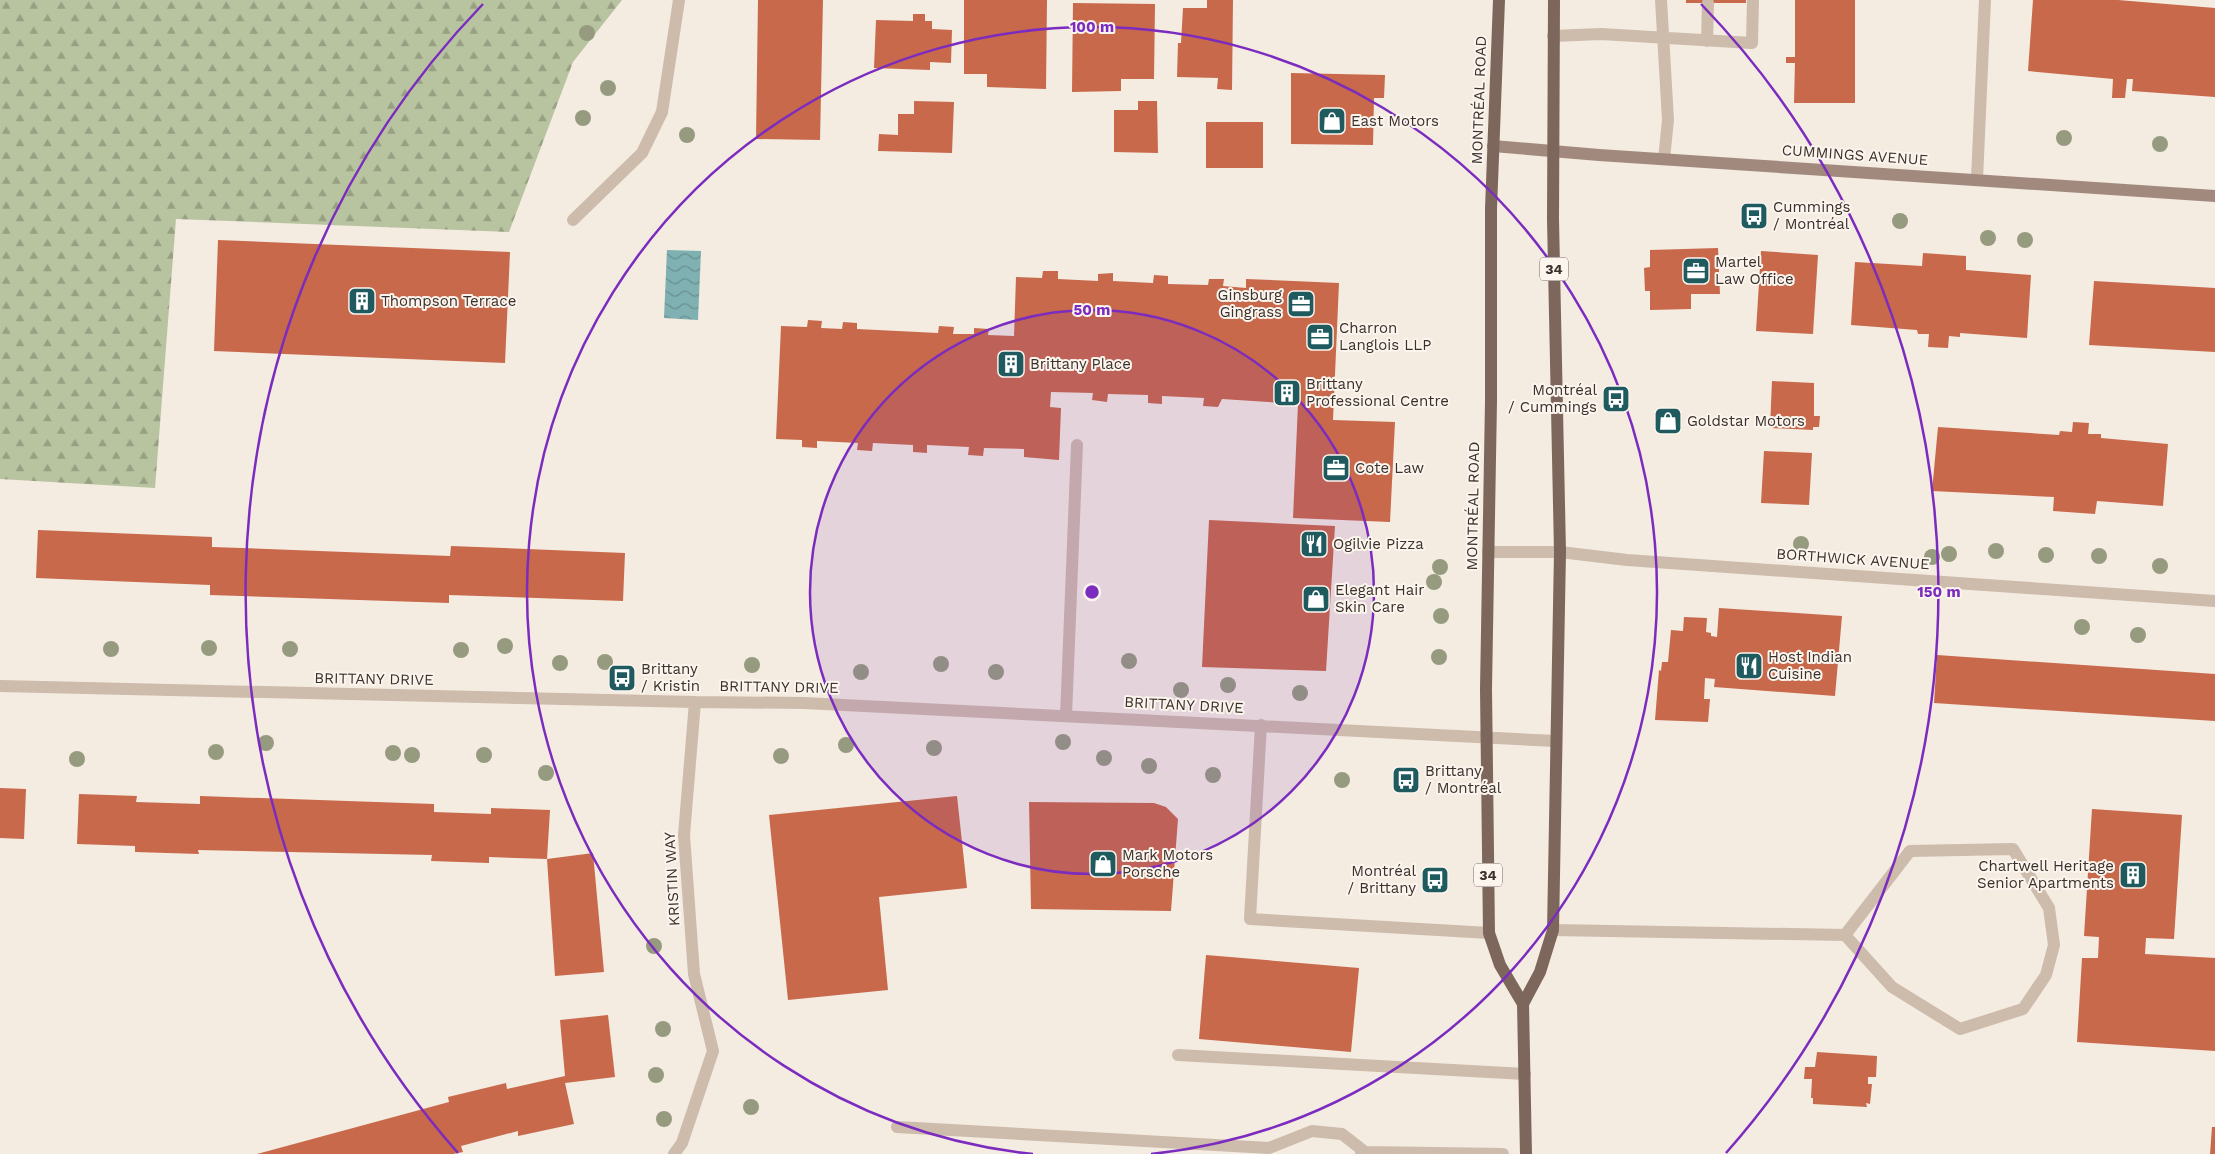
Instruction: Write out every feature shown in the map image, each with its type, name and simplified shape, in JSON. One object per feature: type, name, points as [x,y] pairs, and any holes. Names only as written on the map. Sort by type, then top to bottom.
[{"type":"main road","name":"MONTRÉAL ROAD","points":[[1499,0],[1491,209],[1488,552],[1489,933],[1500,965],[1523,1004],[1526,1154]]},
{"type":"main road","name":"MONTRÉAL ROAD","points":[[1523,1004],[1540,972],[1553,930],[1560,552],[1554,151],[1554,0]]},
{"type":"street","points":[[573,220],[642,153],[654,129],[662,112],[679,0]]},
{"type":"street","points":[[1661,0],[1668,120],[1664,159]]},
{"type":"street","points":[[1553,36],[1601,34],[1752,43],[1753,0]]},
{"type":"street","points":[[1977,179],[1985,0]]},
{"type":"street","points":[[1708,4],[1708,41]]},
{"type":"street","name":"CUMMINGS AVENUE","points":[[1494,146],[2215,196]]},
{"type":"street","points":[[1066,716],[1077,445]]},
{"type":"street","name":"BORTHWICK AVENUE","points":[[1488,552],[1560,552],[1627,560],[2215,601]]},
{"type":"street","name":"BRITTANY DRIVE","points":[[0,686],[804,703],[1556,741]]},
{"type":"street","name":"KRISTIN WAY","points":[[674,1154],[682,1143],[713,1051],[694,974],[684,835],[695,702]]},
{"type":"street","points":[[1262,725],[1250,919],[1489,933]]},
{"type":"street","points":[[1553,930],[1845,935],[1892,987],[1960,1029],[2022,1009],[2046,975],[2054,945],[2049,908],[2012,849],[1910,851],[1845,935]]},
{"type":"street","points":[[1178,1055],[1525,1074]]},
{"type":"street","points":[[897,1127],[1274,1151],[1312,1131],[1342,1134],[1363,1153],[1503,1154]]},
{"type":"green space","points":[[0,0],[622,0],[573,62],[509,232],[176,219],[155,488],[0,479]]},
{"type":"water","points":[[667,250],[701,251],[698,320],[664,318]]},
{"type":"building","points":[[758,0],[823,0],[820,140],[756,139]]},
{"type":"building","points":[[964,0],[1047,0],[1046,89],[987,87],[987,74],[964,74]]},
{"type":"building","points":[[1207,0],[1233,0],[1232,90],[1217,89],[1218,78],[1177,77],[1178,43],[1181,43],[1183,8],[1207,8]]},
{"type":"building","points":[[1686,0],[1746,0],[1746,3],[1686,3]]},
{"type":"building","points":[[1795,0],[1855,0],[1855,103],[1794,103],[1795,63],[1786,63],[1786,57],[1795,57]]},
{"type":"building","points":[[2033,0],[2118,0],[2215,8],[2215,97],[2132,91],[2133,79],[2127,79],[2125,98],[2112,98],[2113,79],[2028,71]]},
{"type":"building","points":[[1073,3],[1155,4],[1154,79],[1121,79],[1121,91],[1072,92]]},
{"type":"building","points":[[913,14],[925,14],[925,21],[932,21],[932,29],[952,30],[951,63],[930,62],[930,70],[874,68],[876,20],[913,21]]},
{"type":"building","name":"East Motors","points":[[1291,73],[1385,75],[1384,98],[1374,98],[1373,145],[1291,144]]},
{"type":"building","points":[[914,101],[954,102],[952,153],[878,151],[879,134],[898,135],[898,114],[914,114]]},
{"type":"building","points":[[1138,101],[1157,101],[1158,153],[1114,152],[1114,110],[1138,110]]},
{"type":"building","points":[[1206,122],[1263,122],[1263,168],[1206,168]]},
{"type":"building","name":"Thompson Terrace","points":[[218,240],[510,252],[505,363],[214,351]]},
{"type":"building","points":[[1718,248],[1720,294],[1691,294],[1691,309],[1650,310],[1650,291],[1645,291],[1644,268],[1650,267],[1650,250]]},
{"type":"building","points":[[1761,251],[1818,255],[1813,334],[1756,331]]},
{"type":"building","points":[[1923,253],[1966,256],[1966,270],[2031,275],[2027,338],[1960,333],[1960,337],[1949,336],[1948,348],[1928,347],[1929,334],[1918,334],[1917,330],[1851,325],[1855,262],[1922,266]]},
{"type":"building","name":"Brittany Place","points":[[1043,271],[1058,271],[1058,279],[1098,281],[1098,274],[1113,273],[1113,281],[1153,283],[1154,275],[1168,276],[1168,284],[1208,285],[1209,279],[1224,279],[1223,286],[1246,288],[1246,279],[1339,283],[1333,420],[1395,422],[1390,522],[1293,518],[1298,404],[1222,399],[1218,407],[1203,406],[1204,398],[1162,396],[1162,404],[1148,403],[1148,395],[1108,394],[1107,402],[1092,400],[1093,393],[1051,392],[1050,407],[1061,408],[1059,460],[1024,457],[1024,449],[984,448],[983,456],[968,455],[969,447],[927,445],[927,453],[913,452],[913,445],[873,443],[872,451],[857,450],[858,443],[817,441],[817,448],[802,447],[802,440],[776,439],[781,326],[807,327],[808,320],[822,321],[821,328],[842,329],[843,322],[857,323],[857,329],[938,333],[939,326],[954,327],[953,334],[974,334],[974,328],[989,329],[988,335],[1014,336],[1016,277],[1042,278]]},
{"type":"building","points":[[2094,281],[2215,288],[2215,352],[2089,345]]},
{"type":"building","points":[[1772,381],[1814,383],[1814,416],[1820,416],[1819,427],[1813,427],[1813,430],[1770,428]]},
{"type":"building","points":[[2073,422],[2089,423],[2088,434],[2101,434],[2101,438],[2168,444],[2163,506],[2097,501],[2095,514],[2053,511],[2054,497],[1932,491],[1938,427],[2059,435],[2060,431],[2072,432]]},
{"type":"building","points":[[1764,451],[1812,453],[1809,505],[1761,503]]},
{"type":"building","points":[[1209,520],[1335,526],[1326,671],[1202,667]]},
{"type":"building","points":[[38,530],[212,537],[212,547],[450,556],[451,546],[625,553],[623,601],[449,595],[449,603],[210,595],[210,585],[36,578]]},
{"type":"building","name":"Host Indian Cuisine","points":[[1719,608],[1842,616],[1835,696],[1714,687],[1715,679],[1705,678],[1704,699],[1710,699],[1708,722],[1655,720],[1659,670],[1661,671],[1662,662],[1668,662],[1671,630],[1683,631],[1684,617],[1707,618],[1706,632],[1711,633],[1711,636],[1717,637]]},
{"type":"building","points":[[1937,655],[2215,674],[2215,721],[1934,703]]},
{"type":"building","points":[[0,788],[26,789],[24,839],[0,838]]},
{"type":"building","points":[[79,794],[137,796],[136,802],[200,804],[200,796],[434,804],[434,812],[491,814],[491,808],[550,810],[547,859],[489,857],[489,863],[431,861],[432,855],[198,850],[199,854],[135,852],[135,846],[77,844]]},
{"type":"building","points":[[957,796],[967,888],[879,897],[888,990],[788,1000],[769,815]]},
{"type":"building","name":"Mark Motors Porsche","points":[[1029,802],[1154,803],[1166,807],[1178,819],[1171,911],[1031,909]]},
{"type":"building","name":"Chartwell Heritage Senior Apartments","points":[[2092,809],[2182,815],[2174,939],[2146,938],[2145,954],[2215,958],[2215,1051],[2077,1042],[2082,958],[2098,958],[2099,937],[2084,936]]},
{"type":"building","points":[[593,853],[604,972],[555,976],[547,859]]},
{"type":"building","points":[[1206,955],[1359,968],[1351,1052],[1199,1039]]},
{"type":"building","points":[[608,1015],[615,1077],[565,1083],[574,1124],[518,1136],[518,1131],[461,1146],[463,1152],[453,1154],[257,1154],[449,1102],[448,1097],[506,1083],[507,1089],[565,1076],[560,1020]]},
{"type":"building","points":[[1817,1052],[1877,1056],[1876,1077],[1868,1077],[1868,1084],[1872,1084],[1870,1104],[1866,1103],[1867,1107],[1813,1104],[1813,1098],[1811,1098],[1812,1079],[1804,1079],[1805,1067],[1815,1067]]},
{"type":"building","points":[[2212,1127],[2215,1127],[2215,1154],[2210,1154]]},
{"type":"place","name":"East Motors","points":[[1332,121]]},
{"type":"place","name":"Cummings / Montréal","points":[[1754,216]]},
{"type":"place","name":"Martel Law Office","points":[[1696,271]]},
{"type":"place","name":"Thompson Terrace","points":[[362,301]]},
{"type":"place","name":"Ginsburg Gingrass","points":[[1301,304]]},
{"type":"place","name":"Charron Langlois LLP","points":[[1320,337]]},
{"type":"place","name":"Brittany Place","points":[[1011,364]]},
{"type":"place","name":"Brittany Professional Centre","points":[[1287,393]]},
{"type":"place","name":"Montréal / Cummings","points":[[1616,399]]},
{"type":"place","name":"Goldstar Motors","points":[[1668,421]]},
{"type":"place","name":"Cote Law","points":[[1336,468]]},
{"type":"place","name":"Ogilvie Pizza","points":[[1314,544]]},
{"type":"place","name":"Elegant Hair Skin Care","points":[[1316,599]]},
{"type":"place","name":"Host Indian Cuisine","points":[[1749,666]]},
{"type":"place","name":"Brittany / Kristin","points":[[622,678]]},
{"type":"place","name":"Brittany / Montréal","points":[[1406,780]]},
{"type":"place","name":"Mark Motors Porsche","points":[[1103,864]]},
{"type":"place","name":"Chartwell Heritage Senior Apartments","points":[[2133,875]]},
{"type":"place","name":"Montréal / Brittany","points":[[1435,880]]}]
